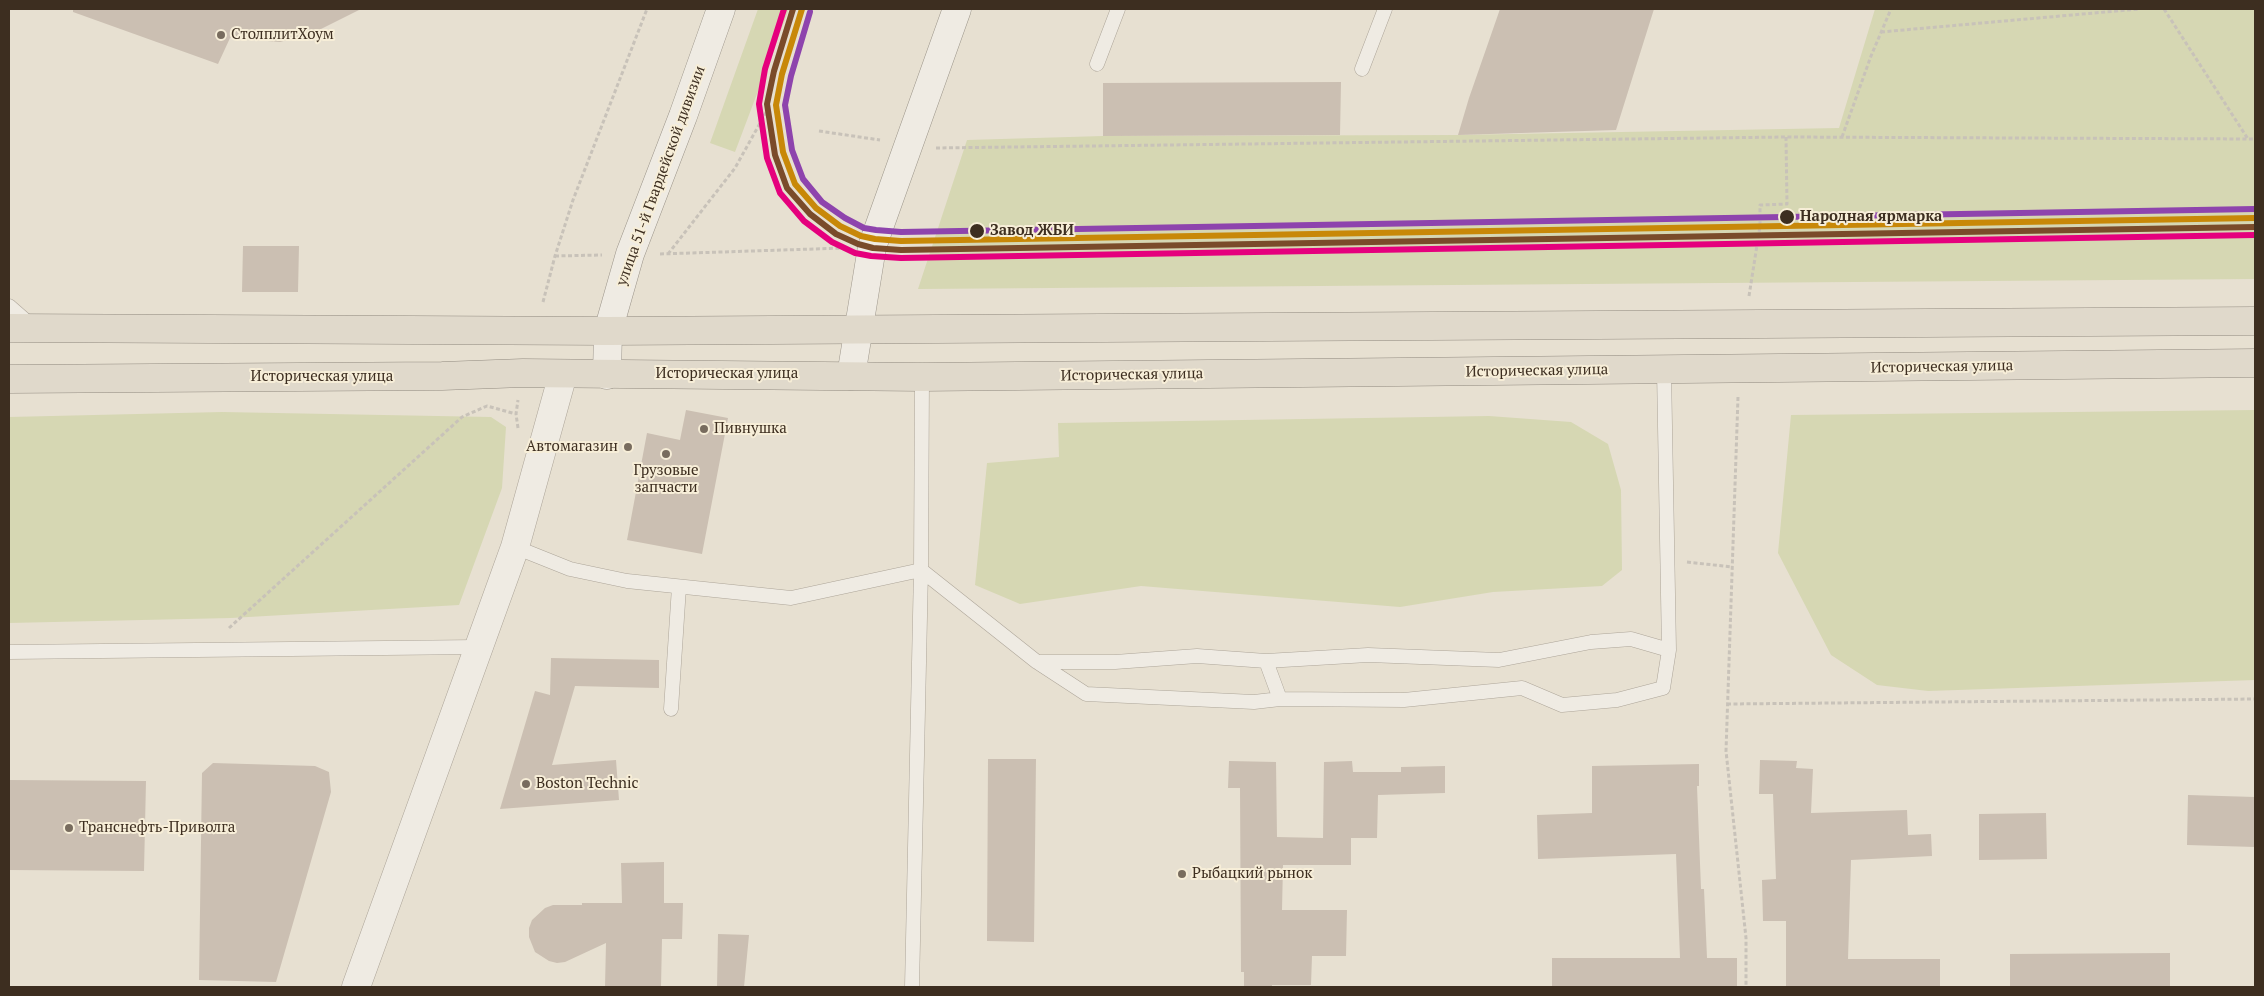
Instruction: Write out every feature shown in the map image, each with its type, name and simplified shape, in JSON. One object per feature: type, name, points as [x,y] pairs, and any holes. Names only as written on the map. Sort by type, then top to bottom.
[{"type":"highway","points":[[21,328],[536,329],[608,331],[2255,321]]},
{"type":"highway","name":"Историческая улица","points":[[9,379],[563,374],[922,377],[2255,364]]},
{"type":"main road","name":"улица 51-й Гвардейской дивизии","points":[[607,375],[608,331],[630,254],[683,116],[721,9]]},
{"type":"main road","points":[[851,376],[872,247],[957,9]]},
{"type":"main road","points":[[356,987],[515,547],[563,374]]},
{"type":"lane","points":[[1097,64],[1118,9]]},
{"type":"lane","points":[[1362,69],[1385,9]]},
{"type":"lane","points":[[9,306],[21,328]]},
{"type":"lane","points":[[922,570],[1038,662],[1086,694],[1254,702],[1280,698],[1404,700],[1522,688],[1562,705],[1617,700],[1663,688],[1669,650],[1664,370]]},
{"type":"lane","points":[[912,987],[922,570],[922,377]]},
{"type":"lane","points":[[515,547],[570,569],[627,581],[791,598],[922,570]]},
{"type":"lane","points":[[671,709],[679,587]]},
{"type":"lane","points":[[1038,662],[1115,662],[1197,656],[1266,660],[1368,655],[1498,660],[1591,642],[1631,639],[1669,650]]},
{"type":"lane","points":[[9,652],[478,647]]},
{"type":"lane","points":[[1266,660],[1280,698]]},
{"type":"path","points":[[536,329],[555,256],[577,192],[647,9]]},
{"type":"path","points":[[1842,137],[1891,9]]},
{"type":"path","points":[[1881,32],[2139,9]]},
{"type":"path","points":[[2164,9],[2248,139]]},
{"type":"path","points":[[668,254],[735,168],[769,106]]},
{"type":"path","points":[[819,131],[936,148],[1786,137],[2255,139]]},
{"type":"path","points":[[1786,137],[1786,198]]},
{"type":"path","points":[[555,256],[872,247]]},
{"type":"path","points":[[207,650],[462,417],[486,406],[516,414]]},
{"type":"path","points":[[1736,410],[1726,751],[1746,938],[1746,987]]},
{"type":"path","points":[[1668,561],[1732,567]]},
{"type":"path","points":[[1727,704],[2255,699]]},
{"type":"green space","points":[[758,9],[789,9],[735,152],[710,143]]},
{"type":"green space","points":[[1875,9],[2255,9],[2255,279],[918,289],[967,140],[1103,136],[1458,135],[1839,128]]},
{"type":"green space","points":[[2255,410],[2255,680],[1928,691],[1877,685],[1831,655],[1778,553],[1791,415]]},
{"type":"green space","points":[[222,412],[491,417],[506,427],[502,488],[459,605],[231,618],[9,623],[9,417]]},
{"type":"green space","points":[[1489,416],[1571,422],[1608,444],[1621,490],[1622,570],[1602,586],[1493,592],[1400,607],[1141,586],[1020,604],[975,585],[987,463],[1059,457],[1058,423]]},
{"type":"building","name":"СтолплитХоум","points":[[73,9],[361,9],[313,33],[280,42],[230,38],[218,64],[73,12]]},
{"type":"building","points":[[1500,9],[1654,9],[1616,130],[1458,135]]},
{"type":"building","points":[[1341,82],[1340,135],[1103,136],[1103,83]]},
{"type":"building","points":[[243,246],[299,246],[298,292],[242,292]]},
{"type":"building","points":[[686,410],[728,418],[702,554],[627,540],[647,433],[680,440]]},
{"type":"building","points":[[551,658],[659,660],[659,688],[575,686],[552,765],[616,760],[619,800],[500,809],[535,691],[550,695]]},
{"type":"building","points":[[988,759],[1036,759],[1034,942],[987,941]]},
{"type":"building","points":[[1760,760],[1797,761],[1796,768],[1813,769],[1811,813],[1907,810],[1908,835],[1931,834],[1932,856],[1851,860],[1848,959],[1940,959],[1940,987],[1786,987],[1786,921],[1763,921],[1762,880],[1776,879],[1773,794],[1759,794]]},
{"type":"building","points":[[1229,761],[1276,762],[1277,837],[1323,838],[1324,762],[1352,761],[1353,772],[1401,772],[1401,767],[1445,766],[1445,793],[1378,795],[1377,838],[1351,838],[1351,865],[1283,865],[1282,910],[1347,910],[1346,956],[1312,956],[1311,985],[1244,987],[1244,972],[1241,972],[1240,788],[1228,788]]},
{"type":"building","points":[[213,763],[315,766],[329,772],[331,792],[276,982],[199,980],[202,773]]},
{"type":"building","points":[[1699,764],[1699,786],[1697,786],[1701,889],[1704,889],[1707,958],[1737,958],[1737,987],[1552,987],[1552,958],[1680,958],[1676,854],[1538,859],[1537,815],[1592,813],[1592,766]]},
{"type":"building","points":[[9,780],[146,781],[144,871],[9,870]]},
{"type":"building","points":[[2188,795],[2255,797],[2255,847],[2187,845]]},
{"type":"building","points":[[2046,813],[2047,859],[1979,860],[1979,814]]},
{"type":"building","points":[[664,862],[664,903],[683,903],[682,939],[662,939],[661,987],[605,987],[606,943],[565,962],[549,961],[535,952],[529,937],[529,928],[532,920],[545,908],[553,905],[582,905],[582,903],[622,903],[621,863]]},
{"type":"building","points":[[718,934],[749,935],[744,987],[717,987]]},
{"type":"building","points":[[2170,953],[2170,987],[2010,987],[2010,954]]},
{"type":"transit line","points":[[784,9],[765,69],[759,104],[767,158],[780,193],[804,221],[832,242],[855,253],[871,256],[901,258],[2255,235]]},
{"type":"transit line","points":[[793,9],[774,71],[767,104],[775,155],[787,188],[810,214],[836,234],[858,244],[873,248],[901,250],[2255,227]]},
{"type":"transit line","points":[[802,9],[782,74],[776,105],[783,152],[795,184],[816,208],[840,226],[861,236],[875,239],[901,241],[2255,218]]},
{"type":"transit line","points":[[810,12],[791,76],[785,105],[792,150],[803,179],[822,202],[864,228],[876,230],[901,232],[2255,209]]},
{"type":"place","name":"СтолплитХоум","points":[[221,35]]},
{"type":"place","name":"Народная ярмарка","points":[[1787,217]]},
{"type":"place","name":"Завод ЖБИ","points":[[977,231]]},
{"type":"place","name":"Пивнушка","points":[[704,429]]},
{"type":"place","name":"Автомагазин","points":[[628,447]]},
{"type":"place","name":"Грузовые запчасти","points":[[666,454]]},
{"type":"place","name":"Boston Technic","points":[[526,784]]},
{"type":"place","name":"Транснефть-Приволга","points":[[69,828]]},
{"type":"place","name":"Рыбацкий рынок","points":[[1182,874]]}]
